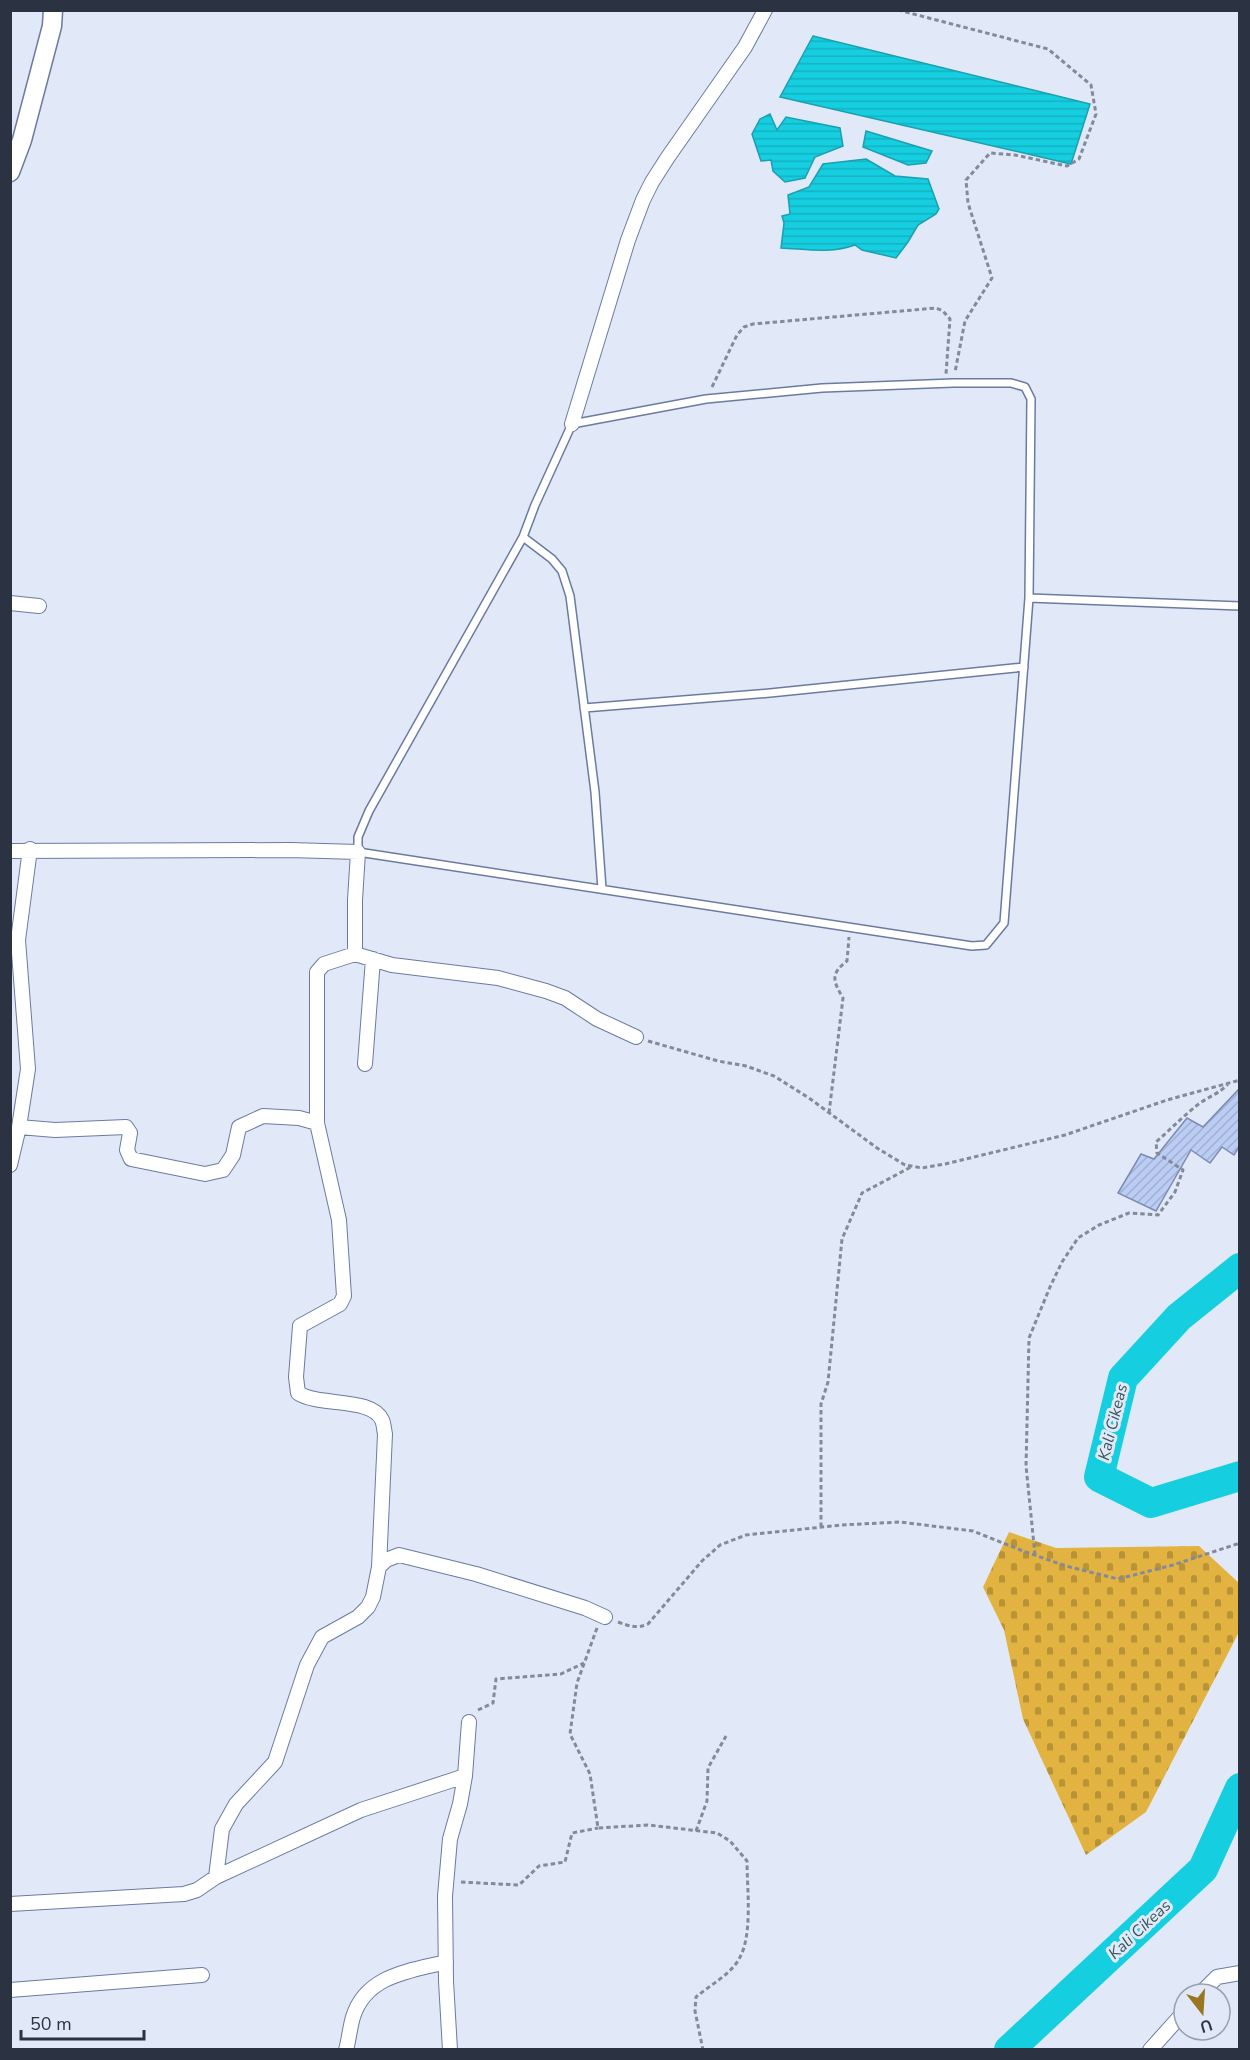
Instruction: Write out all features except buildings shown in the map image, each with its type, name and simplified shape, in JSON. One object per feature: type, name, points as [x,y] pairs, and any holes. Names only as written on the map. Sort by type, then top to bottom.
[{"type":"main road","points":[[10,172],[22,140],[52,26],[54,10]]},
{"type":"street","points":[[572,424],[628,240],[643,200],[668,157],[745,47],[765,10]]},
{"type":"street","points":[[10,603],[39,606]]},
{"type":"street","points":[[10,1165],[19,1127],[28,1068],[18,940],[30,849]]},
{"type":"street","points":[[10,851],[30,849],[358,852],[355,954]]},
{"type":"street","points":[[216,1877],[222,1829],[236,1804],[275,1762],[307,1665],[322,1637],[358,1617],[368,1607],[373,1597],[379,1568],[385,1434],[382,1419],[371,1408],[307,1399],[298,1393],[296,1377],[300,1326],[340,1304],[344,1296],[339,1220],[317,1124],[316,972],[324,964],[355,954],[392,965],[498,978],[564,998],[597,1019],[636,1037]]},
{"type":"street","points":[[366,1064],[373,959]]},
{"type":"street","points":[[19,1127],[55,1130],[126,1128],[130,1133],[126,1150],[131,1159],[205,1174],[223,1170],[232,1155],[239,1127],[263,1116],[299,1118],[317,1124]]},
{"type":"street","points":[[379,1568],[386,1560],[399,1555],[476,1574],[585,1608],[605,1617]]},
{"type":"street","points":[[450,2049],[446,1962],[446,1882],[450,1839],[465,1776],[469,1722]]},
{"type":"street","points":[[10,1904],[184,1894],[197,1890],[216,1877],[361,1810],[465,1776]]},
{"type":"street","points":[[346,2049],[353,2015],[368,1991],[389,1976],[446,1962]]},
{"type":"street","points":[[1212,1982],[1217,1977],[1239,1973]]},
{"type":"street","points":[[10,1990],[202,1975]]},
{"type":"street","points":[[1150,2049],[1172,2025]]},
{"type":"lane","points":[[1011,383],[1025,387],[1031,399],[1029,598],[1004,923],[986,945],[972,946],[850,928],[358,852],[358,837],[369,811],[523,537],[572,424],[706,399],[822,388],[1011,383]]},
{"type":"lane","points":[[523,537],[552,559],[562,571],[570,596],[595,792],[602,889]]},
{"type":"lane","points":[[1029,598],[1239,606]]},
{"type":"lane","points":[[584,708],[770,693],[1024,668]]},
{"type":"path","points":[[898,10],[1048,49],[1091,86],[1096,114],[1079,159],[1067,166],[1015,155],[990,153],[966,180],[968,203],[992,278],[965,321],[949,384]]},
{"type":"path","points":[[706,399],[737,335],[744,327],[753,324],[936,308],[943,311],[950,319],[949,384]]},
{"type":"path","points":[[829,1113],[843,998],[834,978],[837,969],[847,961],[850,928]]},
{"type":"path","points":[[636,1037],[672,1049],[746,1066],[774,1076],[877,1148],[905,1165],[912,1166],[934,1167],[1065,1135],[1167,1100],[1239,1080]]},
{"type":"path","points":[[1035,1555],[1026,1466],[1029,1338],[1050,1287],[1062,1262],[1078,1238],[1099,1225],[1129,1214],[1158,1215],[1174,1192],[1183,1170],[1157,1153],[1156,1142],[1202,1102],[1230,1083]]},
{"type":"path","points":[[821,1527],[821,1404],[828,1382],[842,1239],[862,1193],[912,1166]]},
{"type":"path","points":[[598,1828],[590,1774],[570,1734],[577,1683],[594,1632],[605,1617],[632,1627],[648,1624],[702,1561],[720,1545],[746,1535],[900,1522],[973,1531],[1066,1566],[1118,1579],[1173,1565],[1239,1543]]},
{"type":"path","points":[[469,1722],[475,1711],[493,1702],[496,1679],[561,1674],[584,1663]]},
{"type":"path","points":[[696,1831],[707,1801],[708,1768],[726,1736]]},
{"type":"path","points":[[446,1882],[519,1885],[539,1866],[565,1862],[572,1833],[598,1828],[648,1825],[717,1833],[730,1841],[747,1861],[747,1934],[740,1959],[729,1971],[696,1997],[695,2011],[703,2049]]},
{"type":"green space","points":[[1009,1532],[1056,1548],[1199,1546],[1239,1583],[1239,1632],[1146,1812],[1086,1855],[1023,1719],[1004,1630],[983,1587]]},
{"type":"water","points":[[813,36],[1090,104],[1071,164],[780,97]]},
{"type":"water","points":[[770,114],[777,130],[786,117],[840,128],[843,146],[815,157],[805,178],[785,182],[773,171],[771,160],[761,161],[752,134],[760,119]]},
{"type":"water","points":[[866,131],[932,151],[926,163],[908,165],[863,147]]},
{"type":"water","points":[[866,159],[895,176],[928,179],[939,209],[936,214],[918,225],[896,258],[862,250],[855,245],[827,250],[781,248],[784,223],[782,216],[790,214],[788,195],[809,187],[823,164]]},
{"type":"waterway","name":"Kali Cikeas","points":[[1240,1268],[1179,1317],[1123,1378],[1099,1477],[1151,1503],[1240,1476]]},
{"type":"waterway","name":"Kali Cikeas","points":[[1009,2050],[1203,1869],[1240,1788]]}]
